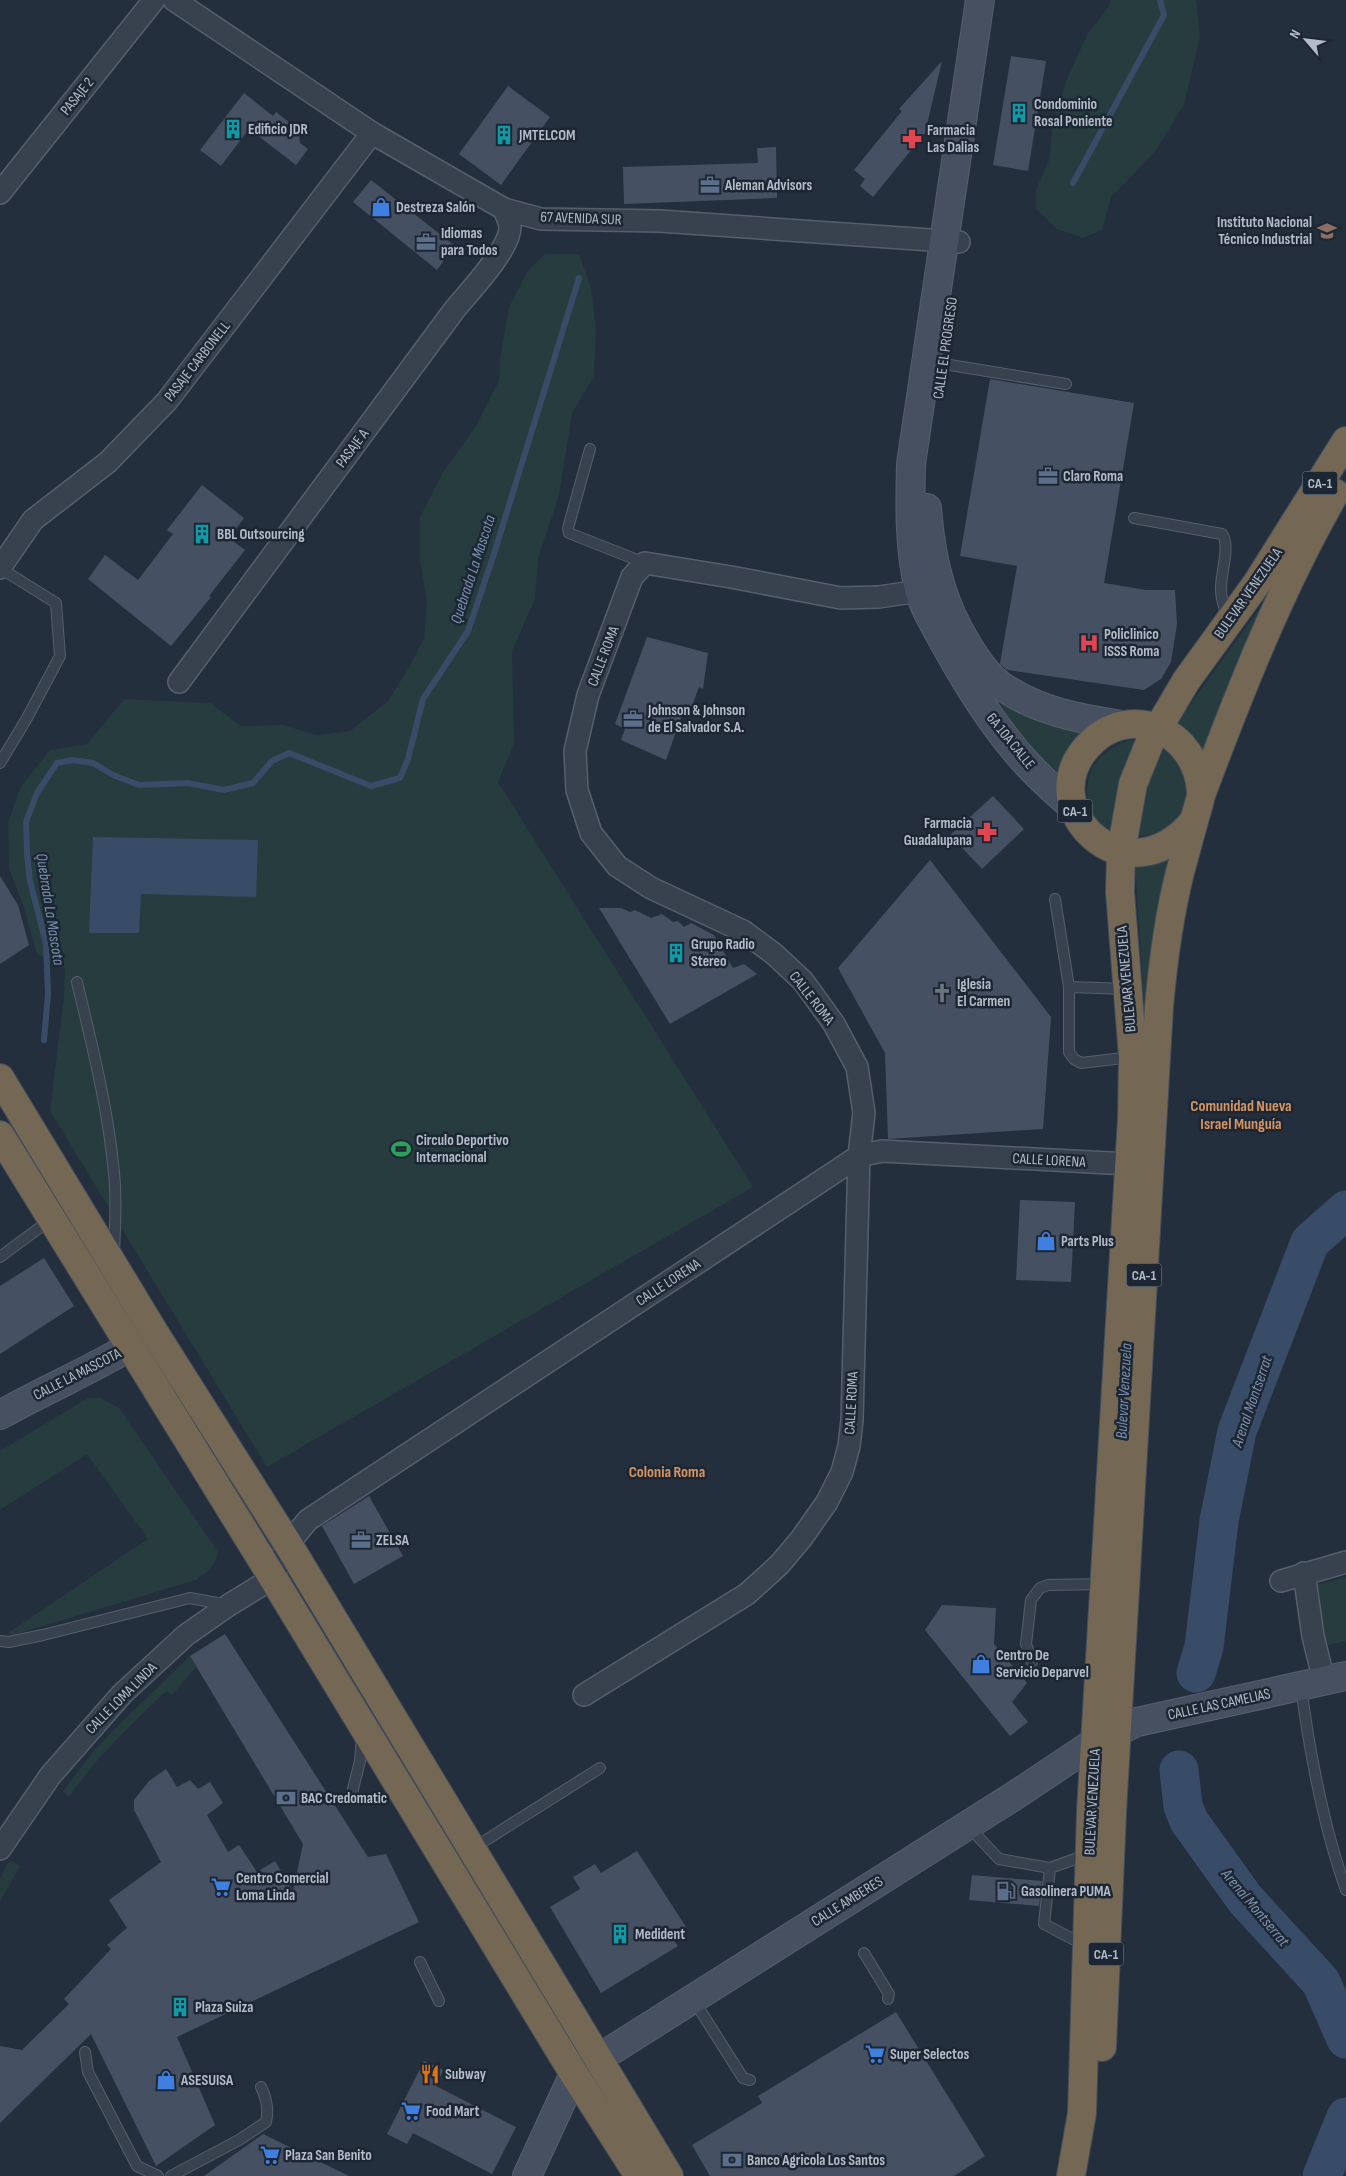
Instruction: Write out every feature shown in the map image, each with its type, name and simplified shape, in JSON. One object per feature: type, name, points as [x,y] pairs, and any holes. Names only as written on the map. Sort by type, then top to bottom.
[{"type":"highway","name":"BULEVAR VENEZUELA","points":[[1087,2176],[1098,2113],[1106,1737],[1105,1584],[1132,1118],[1133,1057],[1120,892],[1122,852],[1133,784],[1144,755],[1158,728],[1186,681],[1257,583],[1346,442]]},
{"type":"highway","name":"BULEVAR VENEZUELA","points":[[1201,795],[1247,672],[1287,583],[1316,525],[1346,474]]},
{"type":"highway","name":"CA-1","points":[[1142,724],[1158,728],[1181,743],[1196,767],[1201,795],[1194,821],[1177,838],[1168,844],[1145,852],[1122,852],[1109,848],[1093,837],[1079,819],[1074,808],[1071,788],[1075,766],[1086,748],[1102,734],[1122,725],[1142,724]]},
{"type":"highway","name":"BULEVAR VENEZUELA","points":[[1071,2176],[1082,2113],[1090,1854],[1106,1737],[1159,1006],[1170,920],[1194,821]]},
{"type":"highway","points":[[0,1078],[154,1332],[288,1544],[669,2176]]},
{"type":"highway","points":[[0,1135],[273,1578],[574,2074],[639,2176]]},
{"type":"street","name":"PASAJE 2","points":[[1,190],[154,0]]},
{"type":"street","name":"67 AVENIDA SUR","points":[[174,0],[372,133],[504,209],[541,219],[660,221],[951,242]]},
{"type":"street","name":"CALLE EL PROGRESO","points":[[957,667],[931,618],[930,539],[926,504],[930,457],[944,364],[951,242],[980,0]]},
{"type":"street","name":"CALLE EL PROGRESO","points":[[993,0],[911,464],[909,512],[912,552],[930,589],[984,670],[996,682]]},
{"type":"street","name":"PASAJE CARBONELL","points":[[0,568],[33,520],[108,462],[167,401],[372,133]]},
{"type":"street","name":"PASAJE A","points":[[179,682],[455,309],[488,269],[507,240],[510,227],[504,209]]},
{"type":"street","points":[[645,563],[841,598],[879,597],[930,589]]},
{"type":"street","name":"CALLE ROMA","points":[[584,1695],[747,1594],[779,1565],[801,1539],[827,1502],[842,1472],[849,1446],[852,1420],[859,1156],[864,1113],[857,1068],[834,1024],[803,981],[774,954],[743,931],[651,888],[616,866],[591,833],[577,790],[575,751],[588,695],[632,577],[645,563]]},
{"type":"street","name":"6A 10A CALLE","points":[[957,667],[997,728],[1030,767],[1074,808]]},
{"type":"street","name":"6A 10A CALLE","points":[[996,682],[1039,707],[1085,720],[1122,725]]},
{"type":"street","name":"CALLE LORENA","points":[[273,1578],[288,1544],[308,1520],[859,1156],[882,1151],[1128,1164]]},
{"type":"street","name":"CALLE LA MASCOTA","points":[[0,1415],[42,1391],[130,1348],[154,1332]]},
{"type":"street","points":[[1281,1581],[1346,1562]]},
{"type":"street","points":[[1304,1573],[1313,1636],[1324,1681]]},
{"type":"street","name":"CALLE LOMA LINDA","points":[[0,1849],[50,1776],[116,1700],[186,1635],[229,1605],[273,1578]]},
{"type":"street","name":"CALLE LAS CAMELIAS","points":[[1106,1737],[1137,1722],[1324,1681]]},
{"type":"street","name":"CALLE AMBERES","points":[[574,2074],[1106,1737]]},
{"type":"street","points":[[527,2176],[574,2074]]},
{"type":"lane","points":[[944,364],[1066,384]]},
{"type":"lane","points":[[590,449],[568,528],[569,533],[645,563]]},
{"type":"lane","points":[[1134,518],[1222,534],[1226,538],[1221,590],[1228,621]]},
{"type":"lane","points":[[0,568],[56,603],[60,656],[27,718],[0,763]]},
{"type":"lane","points":[[1055,899],[1069,987],[1069,1052],[1074,1059],[1081,1063],[1133,1057]]},
{"type":"lane","points":[[77,982],[104,1097],[111,1146],[115,1209],[114,1264]]},
{"type":"lane","points":[[1069,987],[1128,989]]},
{"type":"lane","points":[[0,1257],[51,1219]]},
{"type":"lane","points":[[1032,1662],[1026,1644],[1028,1623],[1031,1600],[1040,1588],[1048,1585],[1105,1584]]},
{"type":"lane","points":[[0,1641],[9,1642],[43,1635],[190,1598],[229,1605]]},
{"type":"lane","points":[[1324,1681],[1305,1720],[1332,1851],[1346,1890]]},
{"type":"lane","points":[[352,1793],[363,1739],[356,1714]]},
{"type":"lane","points":[[472,1849],[600,1768]]},
{"type":"lane","points":[[968,1826],[999,1859],[1050,1868],[1090,1854]]},
{"type":"lane","points":[[1050,1868],[1044,1924],[1086,1946]]},
{"type":"lane","points":[[864,1953],[890,1994],[888,1999]]},
{"type":"lane","points":[[420,1962],[439,2001]]},
{"type":"lane","points":[[692,1998],[743,2078],[750,2080]]},
{"type":"lane","points":[[85,2052],[88,2072],[137,2166],[158,2176]]},
{"type":"lane","points":[[171,2176],[239,2140],[266,2122],[268,2112],[266,2098],[261,2087]]},
{"type":"green space","points":[[1111,0],[1196,0],[1200,36],[1184,105],[1154,153],[1111,197],[1102,230],[1083,238],[1057,229],[1036,209],[1036,190],[1049,160],[1053,124],[1067,79],[1088,33],[1108,8]]},
{"type":"green space","name":"Circulo Deportivo Internacional","points":[[545,254],[579,254],[591,288],[596,328],[594,376],[572,413],[559,495],[538,558],[535,599],[512,651],[514,744],[498,782],[753,1187],[267,1467],[50,1111],[64,997],[65,969],[37,954],[24,908],[9,868],[8,823],[20,788],[50,750],[87,744],[124,699],[210,703],[241,726],[283,725],[317,735],[350,731],[388,701],[424,639],[427,601],[420,559],[420,517],[444,471],[476,426],[499,381],[500,359],[509,307],[529,269]]},
{"type":"green space","points":[[1296,558],[1207,764],[1176,724]]},
{"type":"green space","points":[[991,695],[1015,710],[1093,733],[1063,783],[985,702]]},
{"type":"green space","points":[[1129,740],[1144,742],[1115,831],[1104,827],[1093,817],[1088,801],[1088,784],[1090,774],[1098,760],[1111,749]]},
{"type":"green space","points":[[1166,745],[1177,752],[1191,798],[1177,824],[1155,834],[1139,836],[1147,786]]},
{"type":"green space","points":[[1177,848],[1146,1035],[1135,864]]},
{"type":"green space","points":[[88,1398],[101,1398],[119,1408],[218,1552],[217,1557],[210,1568],[196,1580],[13,1635],[8,1633],[148,1539],[87,1454],[0,1510],[0,1451]]},
{"type":"green space","points":[[1346,1578],[1346,1641],[1328,1645],[1314,1585]]},
{"type":"green space","points":[[190,1656],[196,1667],[172,1695],[166,1691],[127,1729],[90,1769],[69,1797],[63,1791],[93,1752]]},
{"type":"green space","points":[[10,1860],[20,1866],[0,1902],[0,1878]]},
{"type":"water","points":[[93,837],[258,840],[256,897],[141,894],[139,933],[89,933]]},
{"type":"building","name":"Condominio Rosal Poniente","points":[[1011,56],[1046,61],[1028,171],[993,165]]},
{"type":"building","points":[[942,61],[925,133],[873,197],[860,186],[865,179],[854,170],[902,111],[899,109]]},
{"type":"building","name":"JMTELCOM","points":[[508,86],[550,117],[501,185],[459,154]]},
{"type":"building","points":[[244,93],[273,116],[276,112],[298,129],[300,143],[308,149],[296,165],[249,129],[221,166],[200,150]]},
{"type":"building","points":[[776,147],[777,198],[624,204],[623,167],[758,163],[757,148]]},
{"type":"building","points":[[371,180],[455,246],[437,270],[353,202]]},
{"type":"building","points":[[990,379],[1134,403],[1104,583],[1146,590],[1175,590],[1177,624],[1171,662],[1161,679],[1144,690],[1007,670],[1000,664],[1017,566],[960,556]]},
{"type":"building","points":[[202,485],[244,518],[229,538],[245,550],[209,596],[211,597],[171,646],[88,579],[105,555],[138,580],[173,534],[167,530]]},
{"type":"building","points":[[647,637],[708,653],[703,689],[699,687],[689,714],[683,712],[666,760],[621,740],[625,729],[615,724]]},
{"type":"building","name":"Farmacia Guadalupana","points":[[993,796],[1024,829],[982,869],[950,835]]},
{"type":"building","name":"Iglesia El Carmen","points":[[930,860],[1051,1017],[1043,1129],[888,1139],[885,1053],[838,968]]},
{"type":"building","points":[[0,876],[18,905],[29,945],[0,964]]},
{"type":"building","name":"Grupo Radio Stereo","points":[[599,908],[621,908],[630,912],[635,910],[651,918],[662,914],[673,922],[678,921],[684,927],[691,923],[714,935],[733,968],[744,964],[757,974],[670,1024]]},
{"type":"building","name":"Parts Plus","points":[[1020,1200],[1075,1202],[1071,1282],[1016,1280]]},
{"type":"building","points":[[44,1258],[74,1306],[0,1354],[0,1286]]},
{"type":"building","name":"ZELSA","points":[[369,1496],[403,1556],[354,1584],[322,1526]]},
{"type":"building","name":"Centro De Servicio Deparvel","points":[[942,1605],[996,1608],[994,1644],[1027,1683],[1012,1702],[1028,1722],[1010,1736],[925,1630]]},
{"type":"building","points":[[225,1634],[368,1857],[386,1854],[419,1922],[177,2037],[215,2125],[156,2166],[91,2034],[0,2123],[0,2046],[22,2050],[69,2004],[64,1999],[111,1949],[107,1945],[127,1928],[109,1900],[161,1862],[134,1810],[134,1800],[149,1781],[166,1769],[177,1787],[190,1780],[198,1789],[210,1782],[223,1803],[207,1815],[228,1852],[239,1845],[257,1872],[275,1861],[293,1891],[303,1844],[190,1656]]},
{"type":"building","name":"Medident","points":[[637,1851],[686,1927],[671,1936],[678,1946],[601,1993],[550,1907],[580,1889],[573,1877],[595,1864],[601,1873]]},
{"type":"building","name":"Gasolinera PUMA","points":[[972,1875],[1042,1881],[1039,1906],[969,1900]]},
{"type":"building","name":"Super Selectos","points":[[896,2012],[985,2156],[954,2176],[710,2176],[692,2145],[762,2103],[758,2096]]},
{"type":"building","points":[[424,2061],[443,2070],[436,2086],[516,2127],[492,2174],[413,2133],[407,2144],[387,2134]]},
{"type":"building","name":"Plaza San Benito","points":[[263,2134],[349,2176],[204,2176]]},
{"type":"waterway","name":"Quebrada La Mascota","points":[[1073,183],[1164,15],[1160,0]]},
{"type":"waterway","name":"Quebrada La Mascota","points":[[44,1040],[48,994],[46,943],[30,881],[26,822],[37,793],[57,763],[72,760],[93,763],[113,775],[139,785],[188,783],[224,790],[253,783],[272,761],[289,753],[371,786],[400,778],[408,759],[423,699],[468,631],[493,557],[579,278]]},
{"type":"waterway","name":"Arenal Montserrat","points":[[1196,1673],[1204,1647],[1219,1521],[1237,1431],[1310,1242],[1346,1210]]},
{"type":"waterway","name":"Arenal Montserrat","points":[[1179,1770],[1183,1806],[1189,1821],[1245,1899],[1321,1982],[1346,2039]]},
{"type":"waterway","name":"Arenal Montserrat","points":[[1322,2176],[1346,2117]]},
{"type":"place","name":"Condominio Rosal Poniente","points":[[1019,113]]},
{"type":"place","name":"Edificio JDR","points":[[233,129]]},
{"type":"place","name":"JMTELCOM","points":[[504,135]]},
{"type":"place","name":"Farmacia Las Dalias","points":[[912,139]]},
{"type":"place","name":"Aleman Advisors","points":[[710,185]]},
{"type":"place","name":"Destreza Salón","points":[[381,207]]},
{"type":"place","name":"Instituto Nacional Técnico Industrial","points":[[1327,231]]},
{"type":"place","name":"Idiomas para Todos","points":[[426,242]]},
{"type":"place","name":"Claro Roma","points":[[1048,476]]},
{"type":"place","name":"BBL Outsourcing","points":[[202,534]]},
{"type":"place","name":"Policlinico ISSS Roma","points":[[1089,643]]},
{"type":"place","name":"Johnson & Johnson de El Salvador S.A.","points":[[633,719]]},
{"type":"place","name":"Farmacia Guadalupana","points":[[987,832]]},
{"type":"place","name":"Grupo Radio Stereo","points":[[676,953]]},
{"type":"place","name":"Iglesia El Carmen","points":[[942,993]]},
{"type":"place","name":"Circulo Deportivo Internacional","points":[[401,1149]]},
{"type":"place","name":"Parts Plus","points":[[1046,1241]]},
{"type":"place","name":"ZELSA","points":[[361,1540]]},
{"type":"place","name":"Centro De Servicio Deparvel","points":[[981,1664]]},
{"type":"place","name":"BAC Credomatic","points":[[286,1798]]},
{"type":"place","name":"Centro Comercial Loma Linda","points":[[221,1887]]},
{"type":"place","name":"Gasolinera PUMA","points":[[1006,1891]]},
{"type":"place","name":"Medident","points":[[620,1934]]},
{"type":"place","name":"Plaza Suiza","points":[[180,2007]]},
{"type":"place","name":"Super Selectos","points":[[875,2054]]},
{"type":"place","name":"Subway","points":[[430,2074]]},
{"type":"place","name":"ASESUISA","points":[[166,2080]]},
{"type":"place","name":"Food Mart","points":[[411,2111]]},
{"type":"place","name":"Plaza San Benito","points":[[270,2155]]},
{"type":"place","name":"Banco Agricola Los Santos","points":[[732,2160]]},
{"type":"district","name":"Comunidad Nueva Israel Munguía","points":[[1241,1114]]},
{"type":"district","name":"Colonia Roma","points":[[667,1471]]},
{"type":"water label","name":"Bulevar Venezuela","points":[[1123,1391]]}]
